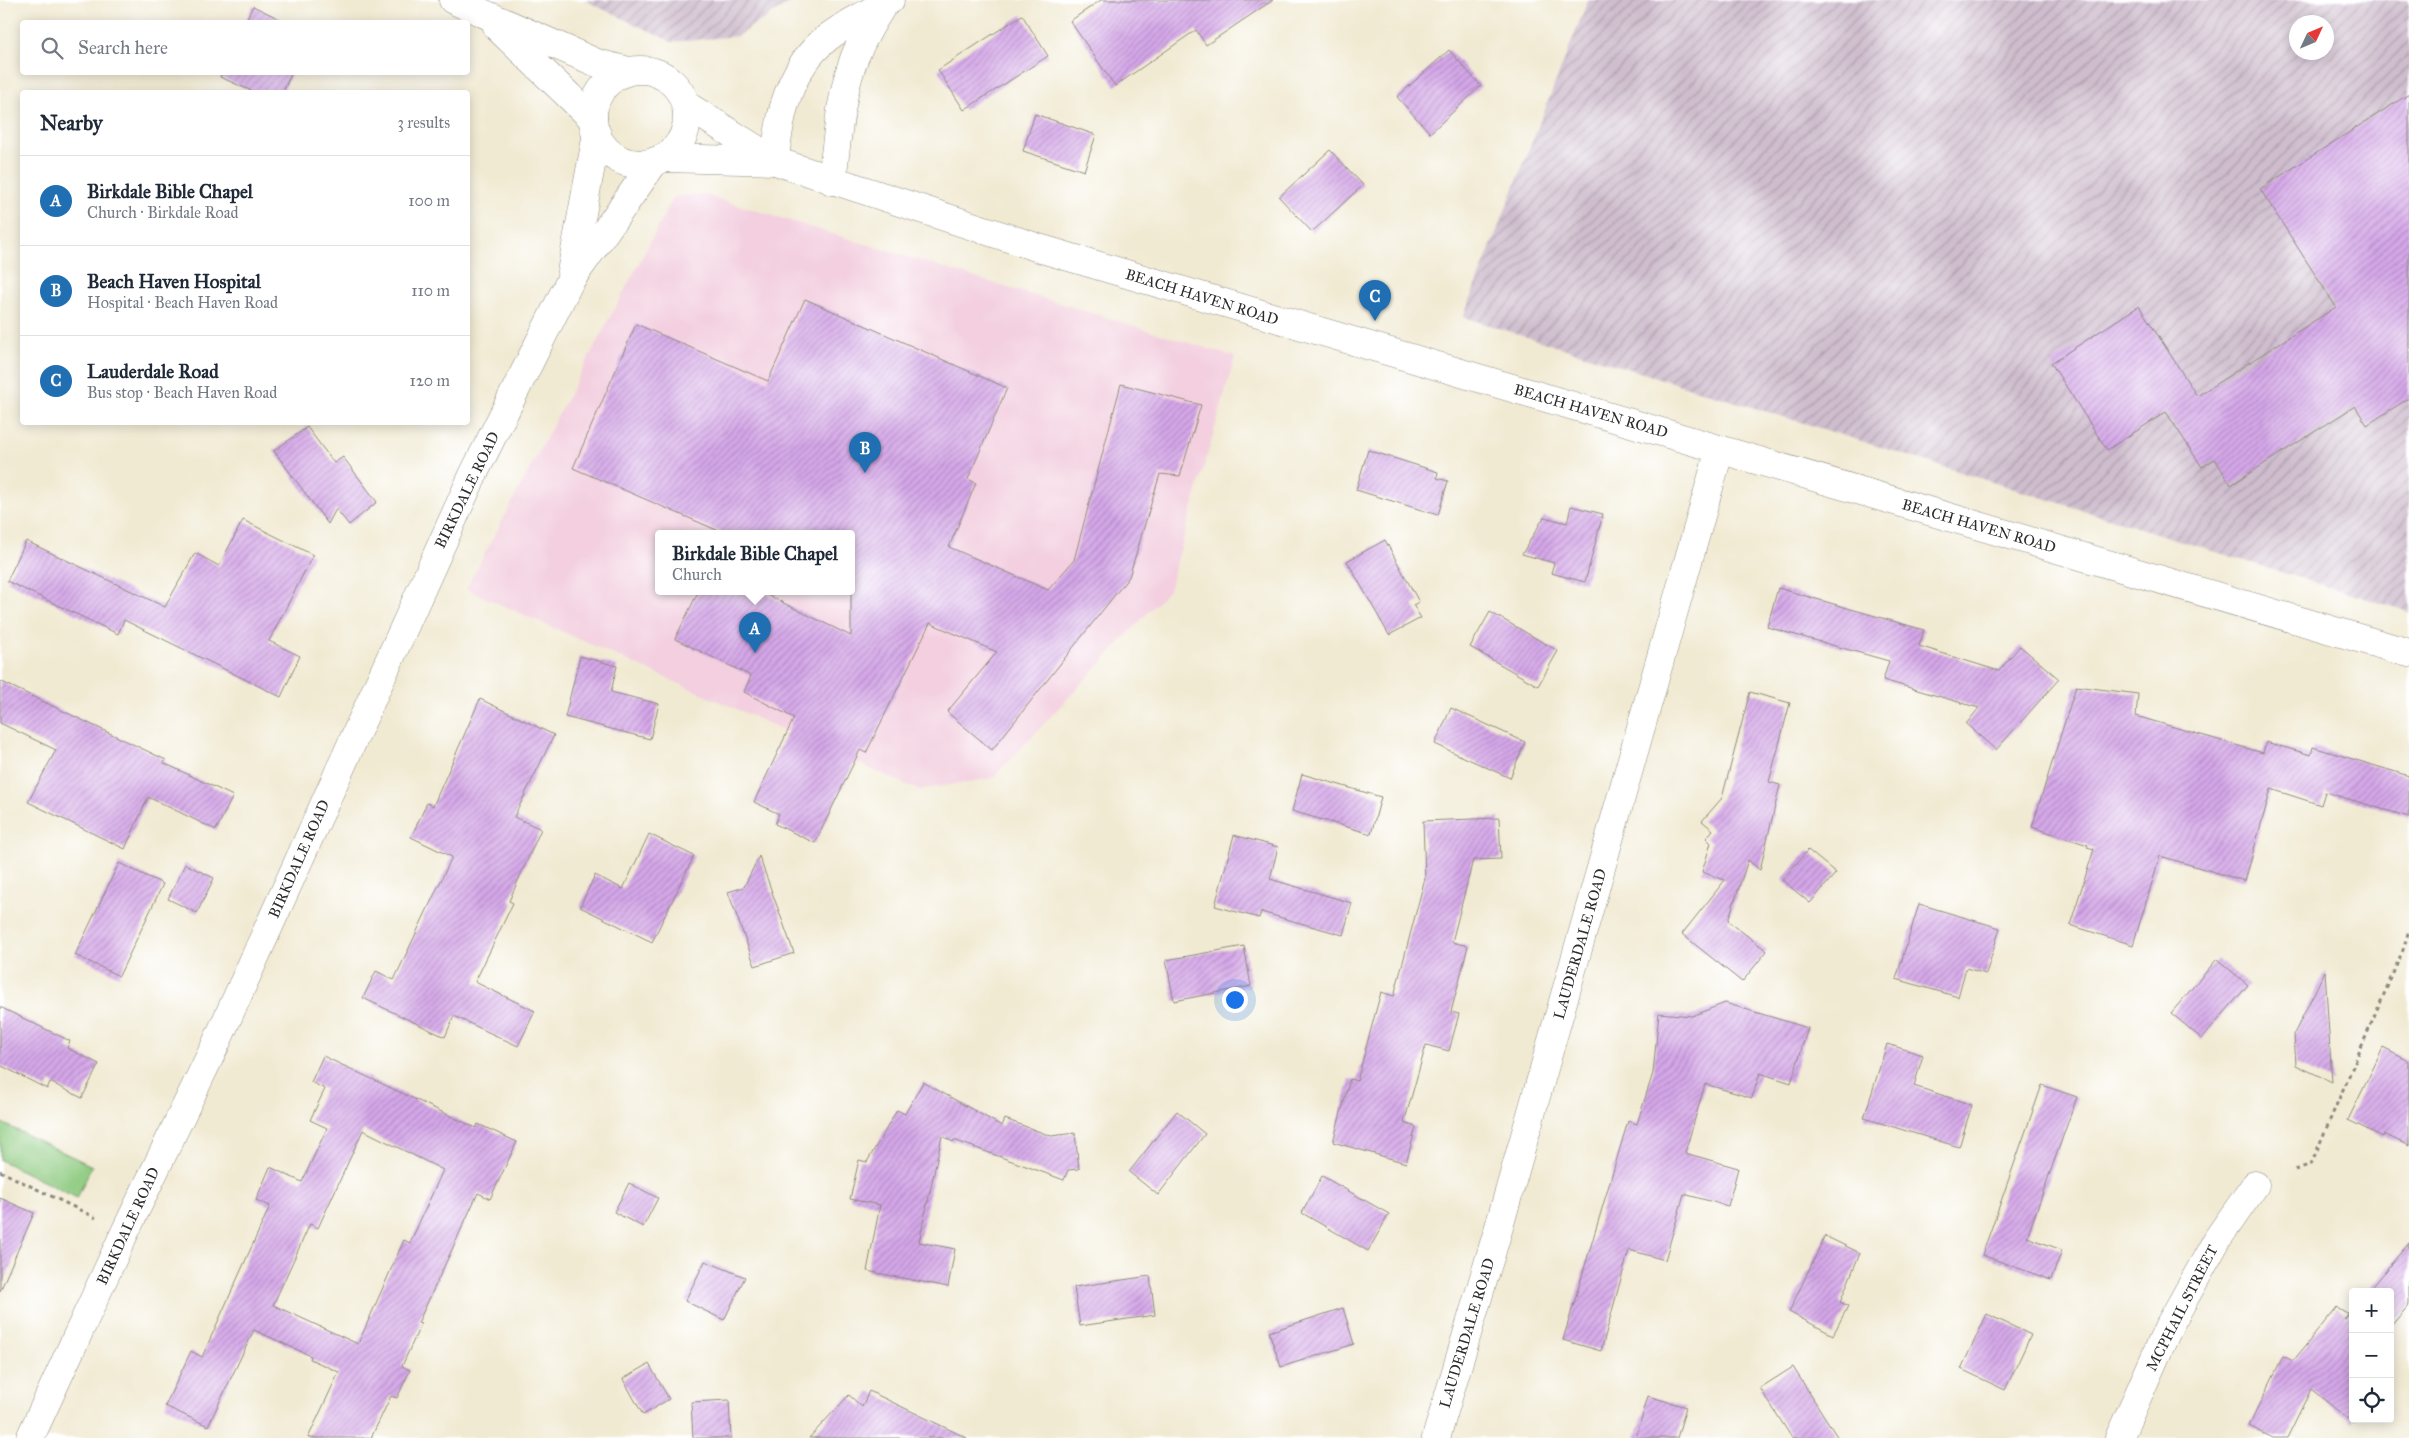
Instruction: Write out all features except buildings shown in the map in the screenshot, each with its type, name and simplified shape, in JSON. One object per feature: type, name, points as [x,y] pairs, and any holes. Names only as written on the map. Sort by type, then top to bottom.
[{"type":"main road","points":[[452,0],[597,63],[629,71],[643,70],[658,73],[670,80],[680,91],[686,105],[687,120],[684,135],[675,148],[659,160],[644,163],[621,159],[611,153],[595,126],[485,15]]},
{"type":"main road","points":[[775,161],[779,122],[788,92],[803,63],[827,38],[886,2]]},
{"type":"main road","points":[[832,180],[845,87],[865,34],[886,2]]},
{"type":"main road","points":[[595,126],[595,106],[603,88],[617,76],[629,71]]},
{"type":"main road","name":"BEACH HAVEN ROAD","points":[[686,105],[775,161],[1042,249],[2409,653]]},
{"type":"main road","name":"BIRKDALE ROAD","points":[[570,281],[595,126]]},
{"type":"main road","name":"BEACH HAVEN ROAD","points":[[659,160],[775,161]]},
{"type":"main road","name":"BIRKDALE ROAD","points":[[30,1438],[125,1232],[214,1048],[443,538],[570,281],[659,160]]},
{"type":"main road","name":"LAUDERDALE ROAD","points":[[1436,1438],[1512,1180],[1720,449]]},
{"type":"main road","name":"MCPHAIL STREET","points":[[2119,1438],[2170,1324],[2218,1238],[2255,1184]]},
{"type":"path","points":[[2295,1170],[2311,1164],[2403,950],[2409,930]]},
{"type":"path","points":[[0,1170],[97,1218]]},
{"type":"shaded area","points":[[584,0],[794,0],[737,36],[672,42]]},
{"type":"shaded area","points":[[1588,0],[2409,0],[2409,612],[1463,317]]},
{"type":"shaded area","points":[[702,194],[1235,357],[1169,590],[993,778],[919,790],[466,589],[674,197]]},
{"type":"green space","points":[[0,1122],[92,1166],[77,1198],[0,1160]]},
{"type":"place","name":"Lauderdale Road","points":[[1375,321]]},
{"type":"place","name":"Beach Haven Hospital","points":[[865,473]]},
{"type":"place","name":"Birkdale Bible Chapel","points":[[755,653]]}]
